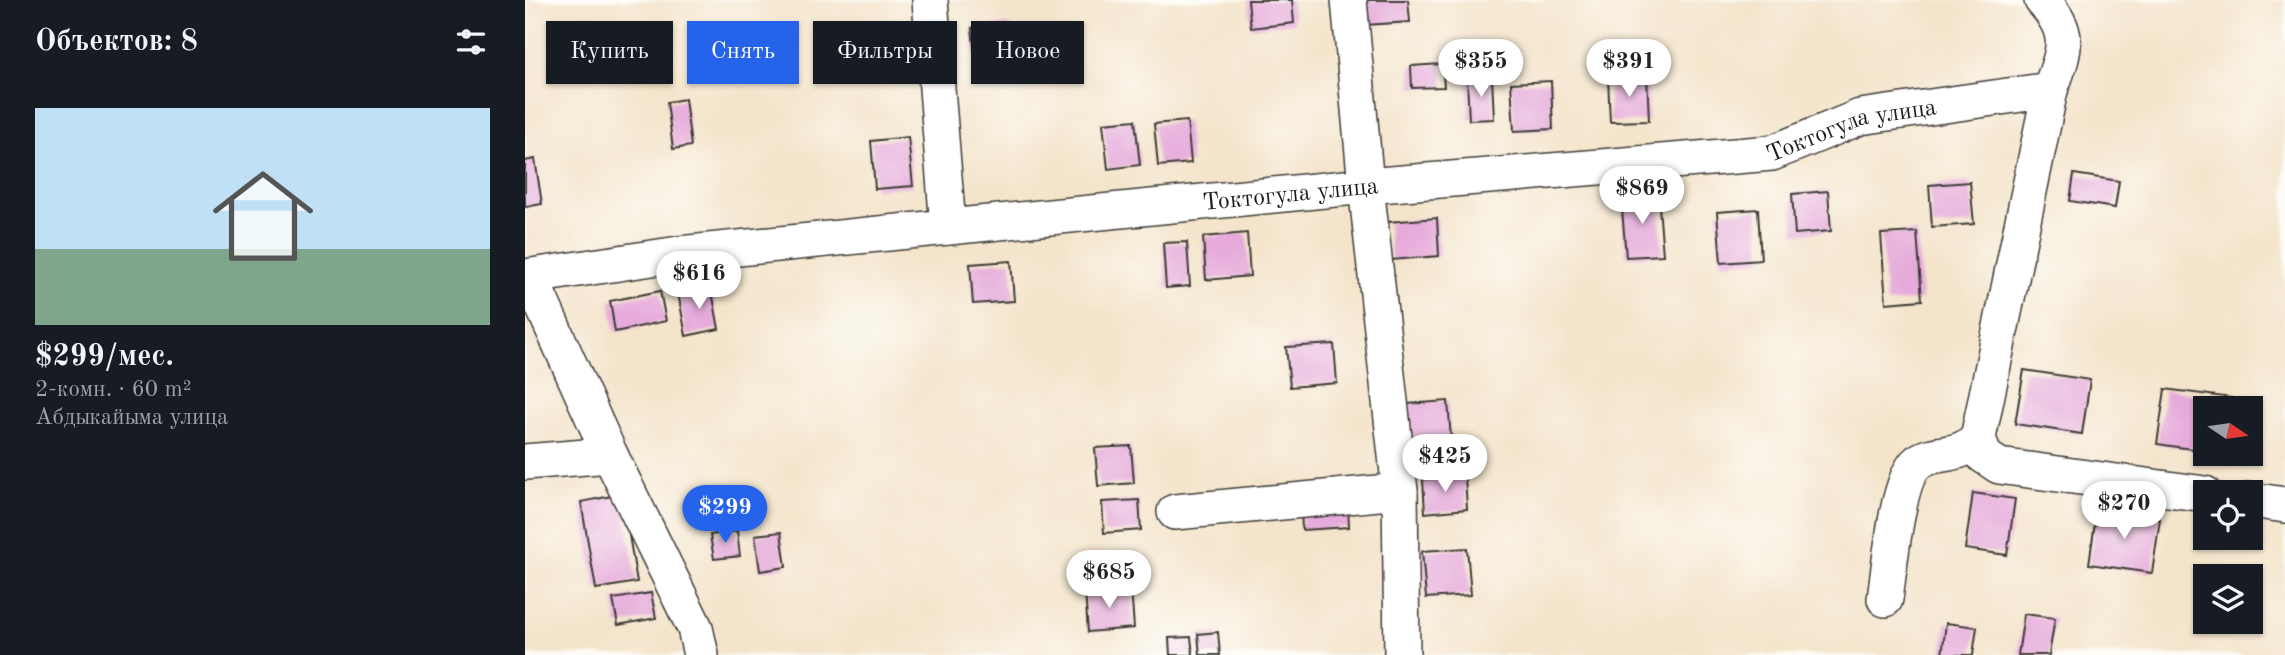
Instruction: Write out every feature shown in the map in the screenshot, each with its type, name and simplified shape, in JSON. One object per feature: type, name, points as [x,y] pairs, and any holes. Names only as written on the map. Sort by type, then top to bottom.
[{"type":"street","points":[[930,0],[948,227]]},
{"type":"street","points":[[1349,0],[1366,186],[1400,491],[1402,655]]},
{"type":"street","points":[[2042,0],[2064,30],[2063,54],[2050,90],[1978,438],[1984,456],[1999,466],[2193,492]]},
{"type":"street","name":"Токтогула улица","points":[[528,277],[679,254],[948,227],[1366,186],[1772,153],[1860,117],[2050,90]]},
{"type":"street","points":[[528,277],[610,455],[695,628],[701,655]]},
{"type":"street","points":[[1885,599],[1899,506],[1908,474],[1917,462],[1929,456],[1964,449],[1978,438]]},
{"type":"street","points":[[525,462],[610,455]]},
{"type":"street","points":[[1175,512],[1400,491]]},
{"type":"street","points":[[2263,502],[2285,505]]},
{"type":"building","points":[[1248,0],[1292,0],[1294,23],[1251,28]]},
{"type":"building","points":[[1363,0],[1408,0],[1410,22],[1365,25]]},
{"type":"building","points":[[1442,64],[1444,87],[1412,88],[1411,66]]},
{"type":"building","points":[[1647,76],[1649,121],[1610,122],[1608,78]]},
{"type":"building","points":[[1492,77],[1494,119],[1469,120],[1467,79]]},
{"type":"building","points":[[1551,81],[1553,129],[1514,131],[1511,83]]},
{"type":"building","points":[[685,99],[691,146],[673,149],[667,102]]},
{"type":"building","points":[[1135,120],[1140,165],[1108,169],[1103,123]]},
{"type":"building","points":[[1187,121],[1191,163],[1158,166],[1154,124]]},
{"type":"building","points":[[908,137],[913,186],[875,189],[871,141]]},
{"type":"building","points":[[535,159],[542,204],[525,207],[525,161]]},
{"type":"building","points":[[2074,174],[2119,181],[2115,208],[2070,201]]},
{"type":"building","points":[[1970,182],[1974,224],[1932,227],[1929,185]]},
{"type":"building","points":[[1828,191],[1831,231],[1795,234],[1792,194]]},
{"type":"building","points":[[1658,194],[1663,255],[1626,257],[1621,197]]},
{"type":"building","points":[[1758,209],[1761,260],[1721,263],[1717,212]]},
{"type":"building","points":[[1437,218],[1439,256],[1391,260],[1388,222]]},
{"type":"building","points":[[1917,232],[1922,300],[1886,303],[1881,234]]},
{"type":"building","points":[[1247,233],[1250,276],[1206,280],[1203,237]]},
{"type":"building","points":[[1187,242],[1190,286],[1166,288],[1163,243]]},
{"type":"building","points":[[1011,261],[1014,301],[973,304],[970,264]]},
{"type":"building","points":[[711,286],[719,329],[686,336],[678,293]]},
{"type":"building","points":[[660,291],[666,321],[615,332],[610,301]]},
{"type":"building","points":[[1334,344],[1337,383],[1290,387],[1286,347]]},
{"type":"building","points":[[2024,370],[2090,380],[2082,434],[2015,424]]},
{"type":"building","points":[[2165,389],[2217,396],[2193,396],[2193,449],[2157,444]]},
{"type":"building","points":[[1448,401],[1452,452],[1411,455],[1407,404]]},
{"type":"building","points":[[1131,446],[1134,483],[1098,486],[1095,448]]},
{"type":"building","points":[[1465,475],[1467,509],[1425,513],[1423,479]]},
{"type":"building","points":[[1973,493],[2015,499],[2007,555],[1965,549]]},
{"type":"building","points":[[622,494],[637,582],[596,589],[581,502]]},
{"type":"building","points":[[1139,500],[1141,530],[1104,533],[1102,502]]},
{"type":"building","points":[[1348,506],[1349,527],[1302,530],[1301,509]]},
{"type":"building","points":[[2097,509],[2160,519],[2152,573],[2089,564]]},
{"type":"building","points":[[737,531],[740,556],[714,559],[710,535]]},
{"type":"building","points":[[781,532],[786,567],[760,571],[755,535]]},
{"type":"building","points":[[1467,548],[1471,595],[1426,598],[1422,551]]},
{"type":"building","points":[[1131,587],[1134,628],[1088,632],[1085,591]]},
{"type":"building","points":[[651,593],[656,618],[618,625],[613,599]]},
{"type":"building","points":[[2024,614],[2055,618],[2049,655],[2018,655]]},
{"type":"building","points":[[1946,623],[1977,627],[1973,655],[1942,655]]},
{"type":"building","points":[[1218,632],[1220,655],[1200,655],[1198,634]]},
{"type":"building","points":[[1191,637],[1193,655],[1170,655],[1169,638]]}]
